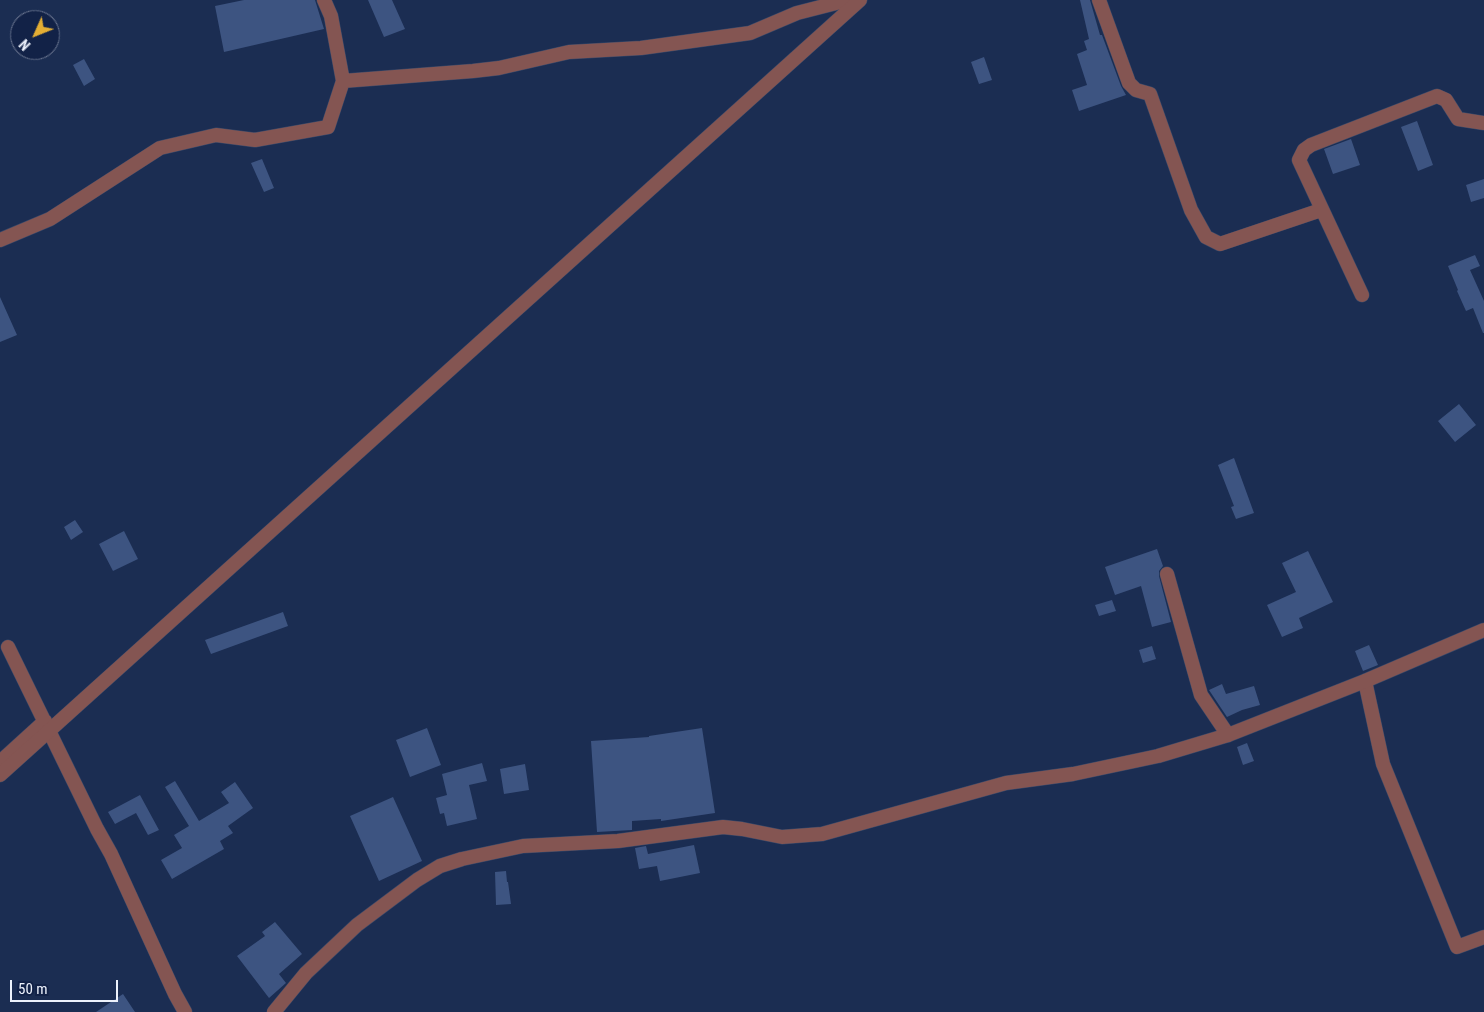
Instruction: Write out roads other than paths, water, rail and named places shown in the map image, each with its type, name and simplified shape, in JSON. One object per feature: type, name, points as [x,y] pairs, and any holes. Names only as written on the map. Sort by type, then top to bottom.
[{"type":"street","points":[[0,240],[50,219],[160,148],[216,135],[254,140],[328,126],[343,81],[331,16],[324,0]]},
{"type":"street","points":[[343,81],[500,68],[569,52],[640,48],[750,33],[797,13],[848,0]]},
{"type":"street","points":[[0,762],[47,726],[860,0]]},
{"type":"street","points":[[1099,0],[1129,83],[1136,90],[1150,94],[1191,210],[1206,237],[1220,244],[1321,210]]},
{"type":"street","points":[[1362,295],[1299,160],[1304,150],[1311,145],[1438,96],[1446,100],[1458,119],[1484,122]]},
{"type":"street","points":[[1167,574],[1201,695],[1228,735]]},
{"type":"street","points":[[274,1012],[306,973],[357,925],[417,880],[440,866],[462,859],[523,846],[618,841],[724,827],[782,837],[822,834],[1006,784],[1073,774],[1158,756],[1228,735],[1365,681],[1484,630]]},
{"type":"street","points":[[8,646],[111,854],[174,994],[185,1012]]},
{"type":"street","points":[[1365,681],[1383,764],[1457,947],[1484,937]]},
{"type":"street","points":[[0,775],[47,726]]}]
